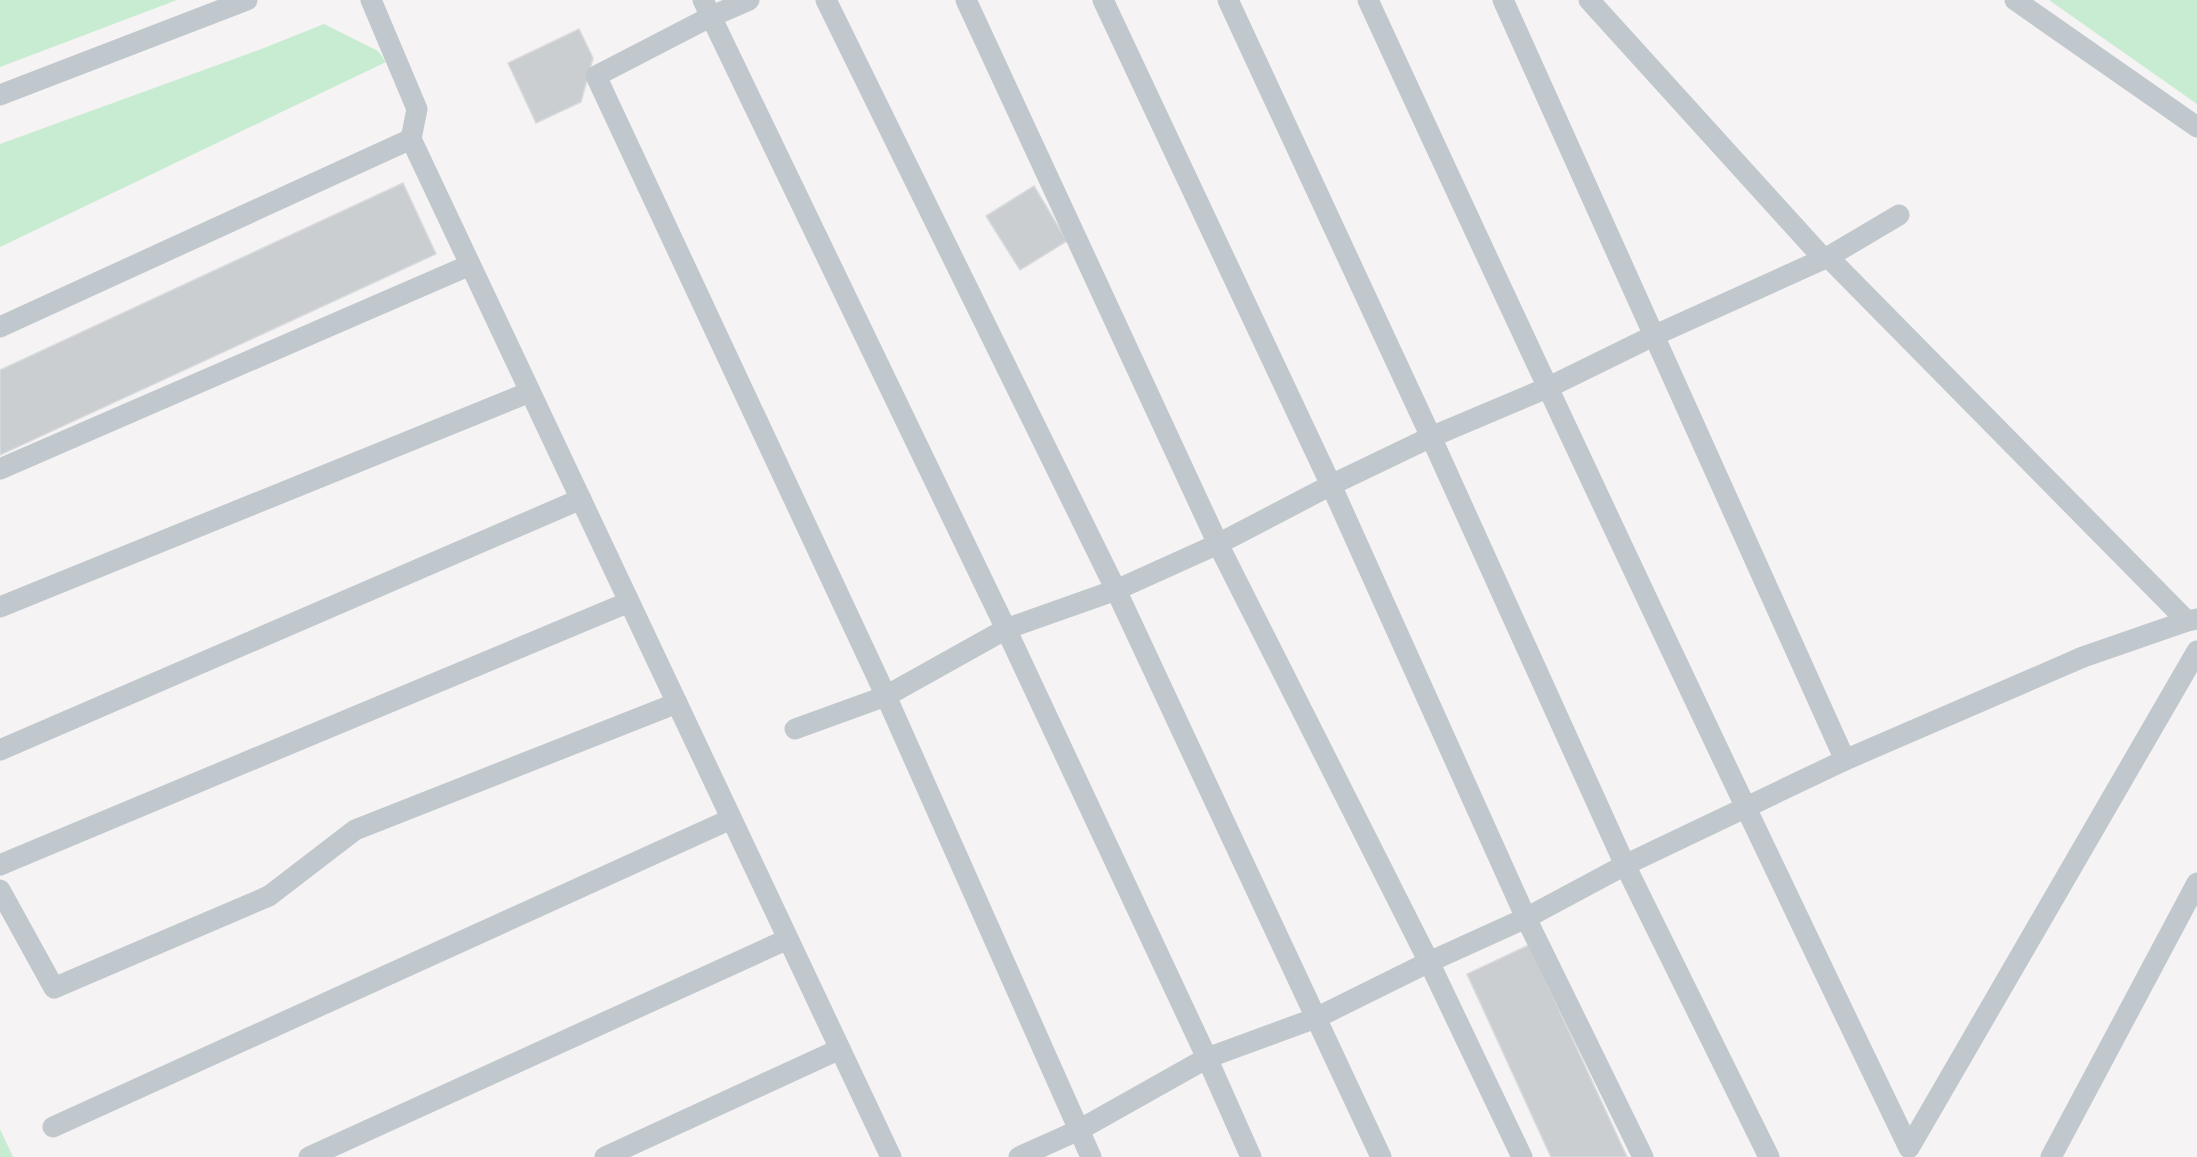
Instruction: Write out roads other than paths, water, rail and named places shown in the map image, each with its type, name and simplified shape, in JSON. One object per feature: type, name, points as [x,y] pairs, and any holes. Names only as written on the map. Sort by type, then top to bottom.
[{"type":"lane","points":[[0,95],[247,0]]},
{"type":"lane","points":[[371,0],[417,109],[411,140],[891,1157]]},
{"type":"lane","points":[[749,0],[706,8],[596,76],[886,696],[1091,1157]]},
{"type":"lane","points":[[826,0],[1116,590],[1381,1157]]},
{"type":"lane","points":[[966,0],[1218,544],[1429,962],[1522,1157]]},
{"type":"lane","points":[[1103,0],[1331,485],[1526,918],[1643,1157]]},
{"type":"lane","points":[[1228,0],[1431,437],[1625,865],[1769,1157]]},
{"type":"lane","points":[[1368,0],[1745,809],[1909,1148],[2197,651]]},
{"type":"lane","points":[[1503,0],[1845,760]]},
{"type":"lane","points":[[1019,1157],[1079,1130],[1207,1058],[1316,1018],[1429,962],[1526,918],[1625,865],[1845,760],[2083,657],[2192,620],[1826,258],[1589,0]]},
{"type":"lane","points":[[2015,0],[2197,127]]},
{"type":"lane","points":[[706,8],[1006,629],[1251,1157]]},
{"type":"lane","points":[[0,327],[411,140]]},
{"type":"lane","points":[[795,729],[886,696],[1006,629],[1116,590],[1218,544],[1331,485],[1431,437],[1547,388],[1653,336],[1826,258],[1899,215]]},
{"type":"lane","points":[[0,469],[470,265]]},
{"type":"lane","points":[[0,607],[530,392]]},
{"type":"lane","points":[[0,750],[581,499]]},
{"type":"lane","points":[[0,865],[629,602]]},
{"type":"lane","points":[[0,890],[54,988],[269,896],[355,830],[677,703]]},
{"type":"lane","points":[[53,1127],[731,819]]},
{"type":"lane","points":[[2051,1157],[2197,883]]},
{"type":"lane","points":[[309,1157],[788,939]]},
{"type":"lane","points":[[605,1157],[840,1049]]}]
